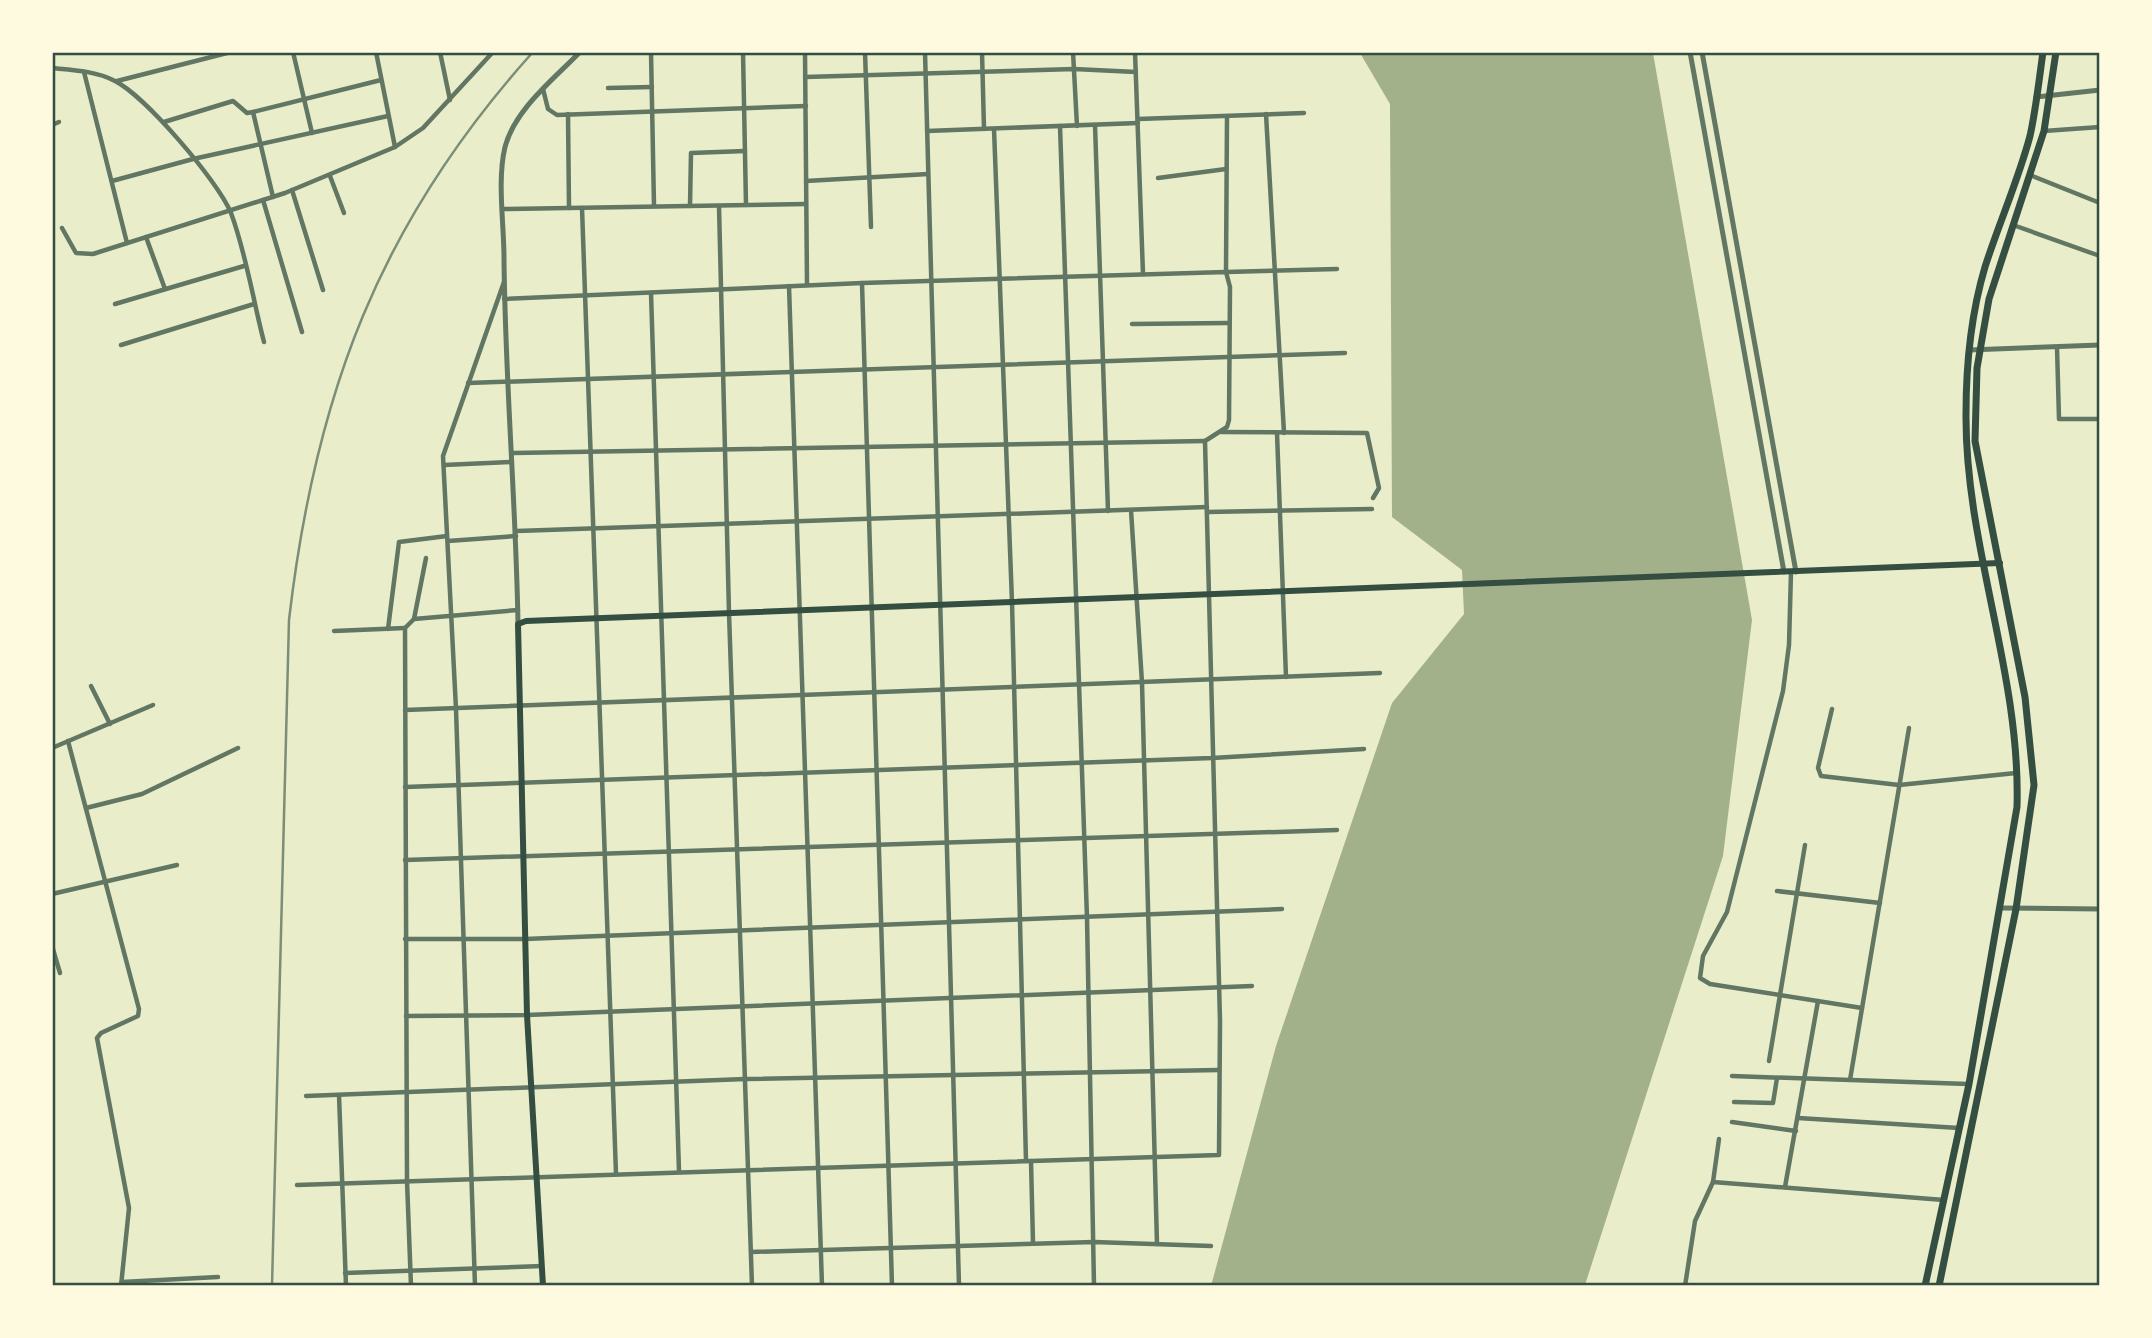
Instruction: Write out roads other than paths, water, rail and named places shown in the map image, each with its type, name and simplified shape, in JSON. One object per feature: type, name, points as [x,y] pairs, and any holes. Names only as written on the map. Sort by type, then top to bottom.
[{"type":"highway","points":[[1925,1286],[1969,1084],[2002,908],[2017,807],[2018,772],[2011,692],[1985,564],[1966,442],[1969,350],[1985,268],[2026,150],[2043,52]]},
{"type":"highway","points":[[1939,1286],[2016,909],[2034,785],[2025,697],[1975,442],[1979,349],[1989,299],[2044,131],[2056,52]]},
{"type":"main road","points":[[543,1286],[527,1015],[518,624],[526,621],[661,615],[2000,563]]},
{"type":"street","points":[[116,81],[231,52]]},
{"type":"street","points":[[293,52],[312,133]]},
{"type":"street","points":[[376,52],[394,148]]},
{"type":"street","points":[[440,52],[450,100]]},
{"type":"street","points":[[62,228],[69,244],[82,254],[93,254],[273,197],[330,176],[394,148],[423,128],[493,52]]},
{"type":"street","points":[[518,624],[517,534],[504,299],[505,146],[515,125],[543,89],[580,52]]},
{"type":"street","points":[[651,52],[654,206]]},
{"type":"street","points":[[743,52],[746,205]]},
{"type":"street","points":[[805,52],[807,285]]},
{"type":"street","points":[[865,52],[871,227]]},
{"type":"street","points":[[925,52],[959,1286]]},
{"type":"street","points":[[982,52],[984,129]]},
{"type":"street","points":[[1073,52],[1077,126]]},
{"type":"street","points":[[1135,52],[1143,274]]},
{"type":"street","points":[[1690,52],[1790,572]]},
{"type":"street","points":[[1702,52],[1790,572],[1789,645],[1783,691],[1727,912],[1699,968],[1700,978],[1710,984],[1862,1008]]},
{"type":"street","points":[[52,68],[84,72],[116,81],[136,95],[163,122],[193,159],[230,211],[264,342]]},
{"type":"street","points":[[806,77],[1074,69],[1136,72]]},
{"type":"street","points":[[84,72],[127,243]]},
{"type":"street","points":[[163,122],[233,101],[247,113],[381,80]]},
{"type":"street","points":[[608,88],[652,87]]},
{"type":"street","points":[[543,89],[551,113],[806,106]]},
{"type":"street","points":[[2036,97],[2099,90]]},
{"type":"street","points":[[253,112],[273,197]]},
{"type":"street","points":[[927,131],[1077,126],[1304,113]]},
{"type":"street","points":[[568,114],[569,208]]},
{"type":"street","points":[[1266,114],[1273,271],[1280,355],[1280,510],[1286,677]]},
{"type":"street","points":[[112,181],[193,159],[388,116]]},
{"type":"street","points":[[1220,432],[1229,419],[1227,116]]},
{"type":"street","points":[[52,125],[59,122]]},
{"type":"street","points":[[1095,125],[1108,511]]},
{"type":"street","points":[[1060,126],[1087,918],[1094,1159],[1094,1286]]},
{"type":"street","points":[[2044,131],[2099,127]]},
{"type":"street","points":[[994,129],[1012,602],[1024,1074],[1033,1243]]},
{"type":"street","points":[[690,206],[691,153],[745,151]]},
{"type":"street","points":[[1158,178],[1227,169]]},
{"type":"street","points":[[806,181],[928,174]]},
{"type":"street","points":[[2030,175],[2099,203]]},
{"type":"street","points":[[330,176],[344,213]]},
{"type":"street","points":[[292,190],[323,290]]},
{"type":"street","points":[[263,200],[303,332]]},
{"type":"street","points":[[503,209],[806,204]]},
{"type":"street","points":[[719,206],[729,613],[752,1286]]},
{"type":"street","points":[[582,208],[616,1174]]},
{"type":"street","points":[[2012,225],[2099,256]]},
{"type":"street","points":[[146,237],[165,289]]},
{"type":"street","points":[[115,304],[244,266]]},
{"type":"street","points":[[504,299],[931,280],[1337,269]]},
{"type":"street","points":[[475,1286],[456,709],[444,465],[445,446],[504,281]]},
{"type":"street","points":[[862,283],[892,1286]]},
{"type":"street","points":[[789,286],[822,1286]]},
{"type":"street","points":[[651,293],[679,1171]]},
{"type":"street","points":[[121,345],[254,304]]},
{"type":"street","points":[[1132,324],[1228,323]]},
{"type":"street","points":[[1969,350],[2099,345]]},
{"type":"street","points":[[2057,347],[2059,419],[2099,419]]},
{"type":"street","points":[[468,383],[1345,353]]},
{"type":"street","points":[[297,1185],[748,1168],[1219,1155],[1219,987],[1205,441],[1209,436],[1220,432],[1367,433],[1379,488],[1373,498]]},
{"type":"street","points":[[513,453],[1205,441]]},
{"type":"street","points":[[444,465],[513,462]]},
{"type":"street","points":[[388,629],[400,542],[404,539],[447,539],[594,528],[1131,510],[1372,509]]},
{"type":"street","points":[[1131,510],[1142,683],[1157,1244]]},
{"type":"street","points":[[414,620],[426,558]]},
{"type":"street","points":[[334,631],[405,628],[414,620],[518,610]]},
{"type":"street","points":[[405,628],[407,1181],[411,1286]]},
{"type":"street","points":[[405,710],[520,708],[803,694],[1380,673]]},
{"type":"street","points":[[91,686],[110,724]]},
{"type":"street","points":[[52,748],[153,705]]},
{"type":"street","points":[[1832,709],[1818,768],[1821,776],[1899,785],[2018,772]]},
{"type":"street","points":[[1850,1080],[1909,728]]},
{"type":"street","points":[[68,741],[139,1009],[138,1016],[97,1038],[130,1208],[121,1284],[218,1278]]},
{"type":"street","points":[[86,808],[142,794],[238,748]]},
{"type":"street","points":[[405,787],[735,773],[1212,758],[1364,749]]},
{"type":"street","points":[[405,860],[1337,830]]},
{"type":"street","points":[[1769,1061],[1805,845]]},
{"type":"street","points":[[52,894],[177,864]]},
{"type":"street","points":[[1777,891],[1880,903]]},
{"type":"street","points":[[2002,908],[2099,909]]},
{"type":"street","points":[[405,939],[525,939],[1282,909]]},
{"type":"street","points":[[52,946],[60,973]]},
{"type":"street","points":[[406,1016],[527,1015],[1252,986]]},
{"type":"street","points":[[1785,1187],[1818,1001]]},
{"type":"street","points":[[306,1096],[531,1090],[745,1079],[1219,1070]]},
{"type":"street","points":[[1732,1076],[1969,1084]]},
{"type":"street","points":[[1734,1102],[1773,1103],[1777,1077]]},
{"type":"street","points":[[339,1095],[346,1286]]},
{"type":"street","points":[[1798,1118],[1959,1128]]},
{"type":"street","points":[[1732,1122],[1796,1131]]},
{"type":"street","points":[[1685,1286],[1695,1221],[1713,1182],[1719,1139]]},
{"type":"street","points":[[1713,1182],[1944,1200]]},
{"type":"street","points":[[751,1252],[1094,1242],[1211,1247]]},
{"type":"street","points":[[345,1273],[542,1266]]},
{"type":"railway","points":[[272,1286],[289,620],[316,460],[337,386],[363,316],[395,248],[434,181],[479,116],[533,52]]}]
